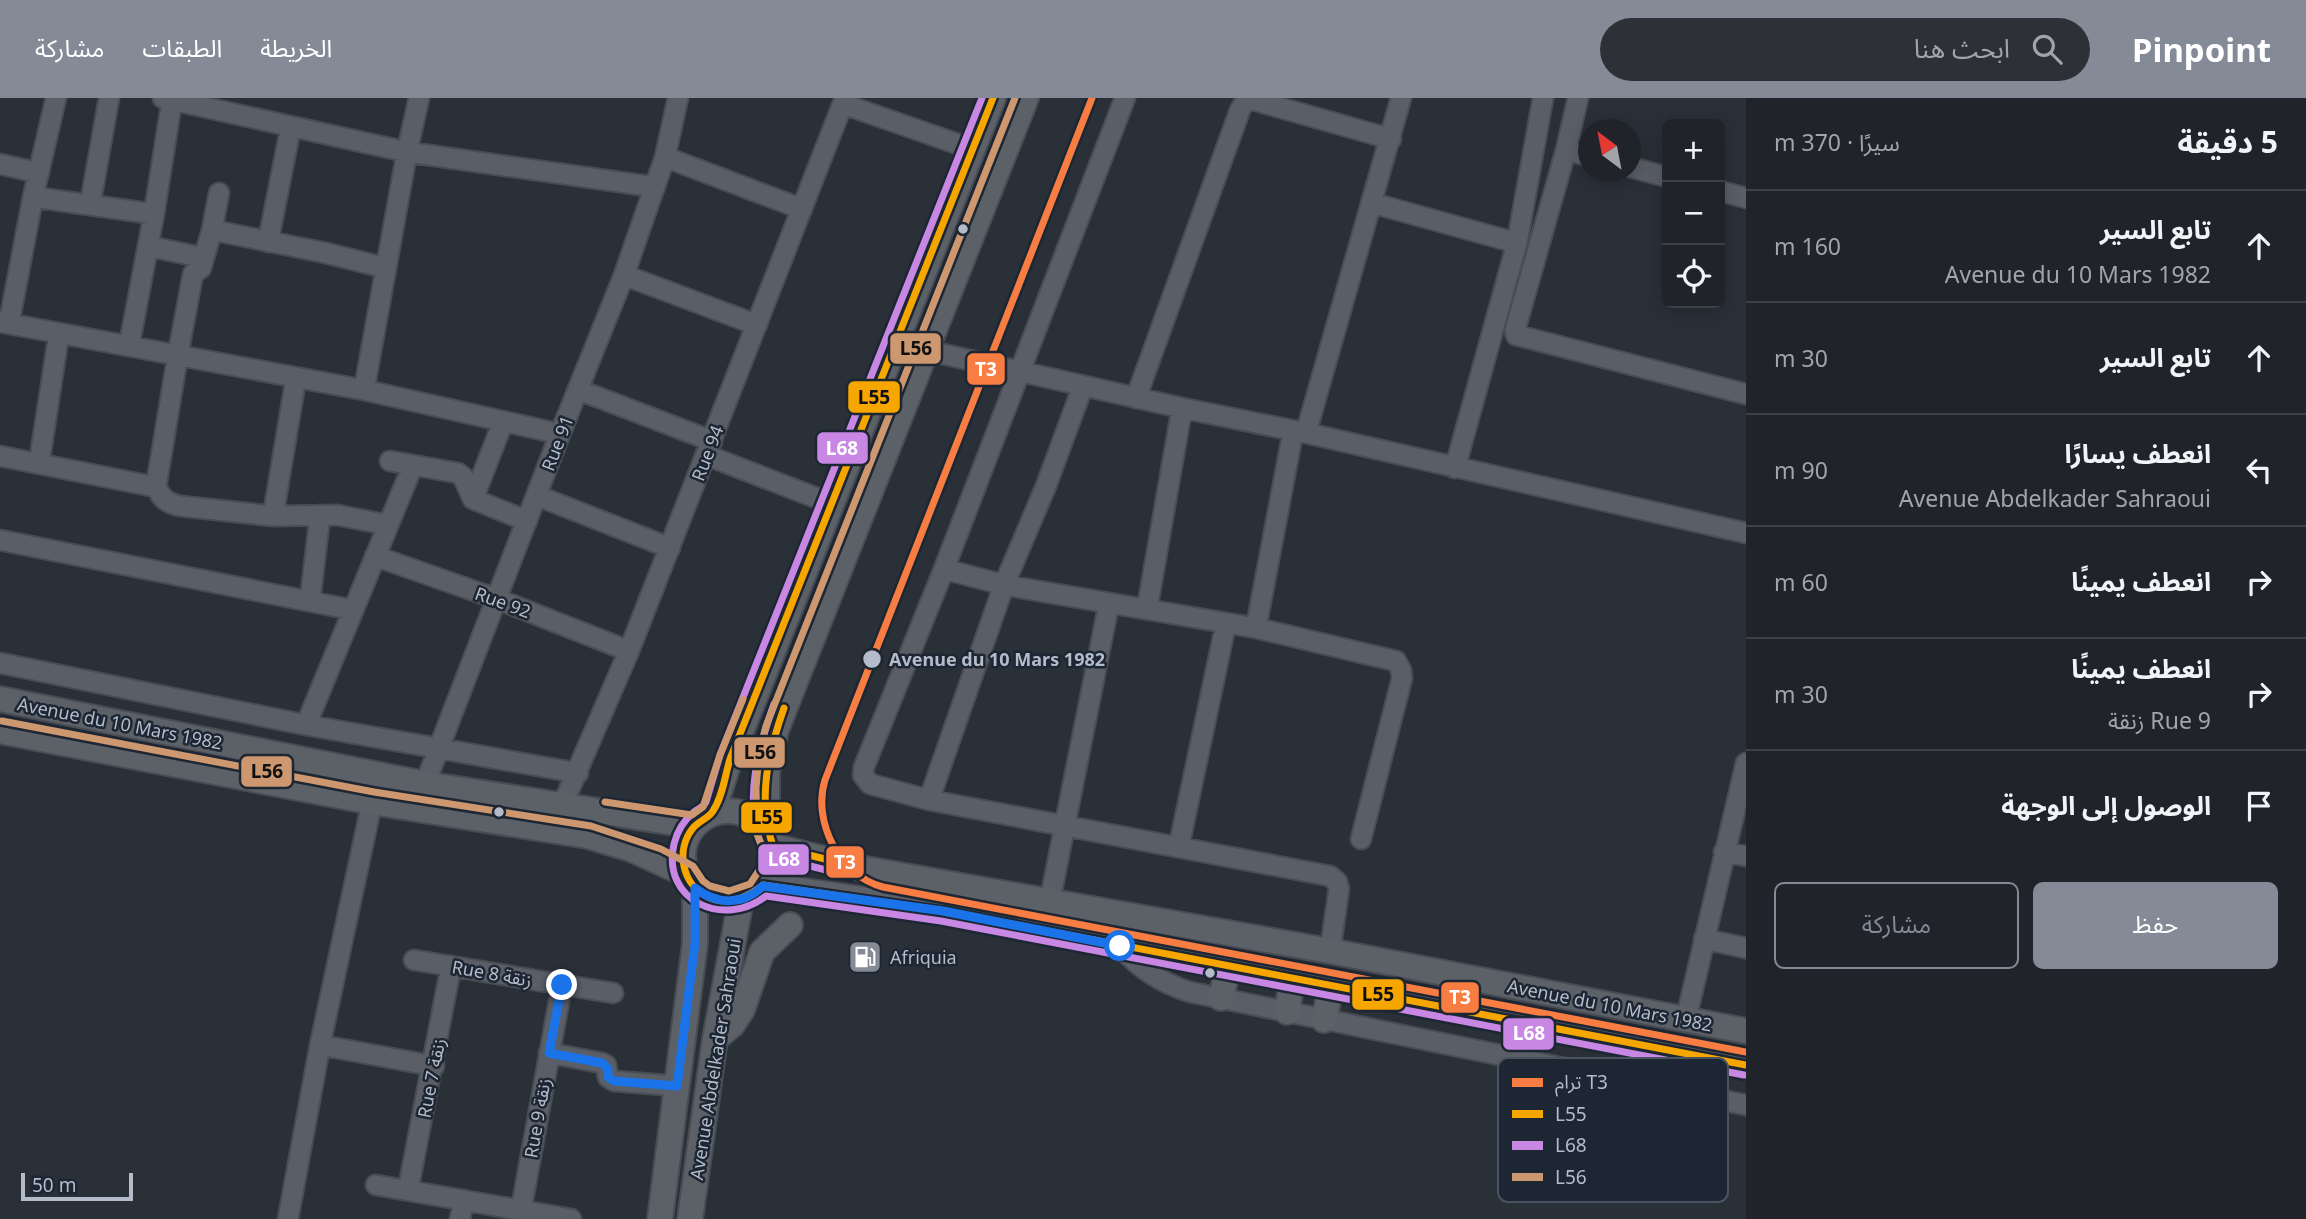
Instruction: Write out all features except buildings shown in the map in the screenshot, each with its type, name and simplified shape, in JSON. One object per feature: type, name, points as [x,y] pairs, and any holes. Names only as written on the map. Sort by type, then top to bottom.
[{"type":"main road","points":[[993,98],[730,759],[703,820],[683,849],[682,862],[690,881],[716,901],[741,900],[757,892],[771,874],[774,860],[770,839],[767,772],[776,730],[1026,98]]},
{"type":"main road","name":"Avenue du 10 Mars 1982","points":[[0,699],[425,784],[562,806],[703,820]]},
{"type":"main road","name":"Avenue du 10 Mars 1982","points":[[0,731],[372,802],[588,836],[656,858],[690,881]]},
{"type":"main road","points":[[703,820],[728,811],[744,814],[756,820],[770,839]]},
{"type":"main road","name":"Avenue du 10 Mars 1982","points":[[770,839],[860,868],[1330,951],[1746,1031]]},
{"type":"main road","name":"Avenue Abdelkader Sahraoui","points":[[660,1219],[695,943],[690,881]]},
{"type":"main road","name":"Avenue du 10 Mars 1982","points":[[763,886],[943,911],[1292,980],[1710,1058]]},
{"type":"main road","name":"Avenue Abdelkader Sahraoui","points":[[690,1219],[715,1039],[741,900]]},
{"type":"main road","points":[[715,1039],[732,1025],[742,1010],[762,952],[790,925]]},
{"type":"main road","points":[[1221,998],[1228,967]]},
{"type":"main road","points":[[1287,1012],[1292,980]]},
{"type":"main road","points":[[1324,1020],[1331,987]]},
{"type":"main road","points":[[1674,1058],[1675,1051]]},
{"type":"main road","name":"Avenue du 10 Mars 1982","points":[[1728,1061],[1746,1065]]},
{"type":"street","points":[[56,98],[4,322],[364,390],[560,434]]},
{"type":"street","points":[[90,205],[109,98]]},
{"type":"street","points":[[364,390],[419,98]]},
{"type":"street","name":"Rue 91","points":[[425,784],[624,275],[665,157],[678,98]]},
{"type":"street","points":[[1125,98],[863,775],[870,784],[929,800],[1330,876],[1337,882],[1339,889],[1330,951]]},
{"type":"street","points":[[1256,628],[1300,432],[1372,203],[1401,98]]},
{"type":"street","points":[[1455,468],[1517,243],[1544,98]]},
{"type":"street","points":[[1578,98],[1515,330],[1517,335],[1746,394]]},
{"type":"street","points":[[129,346],[154,214],[167,99],[407,152],[655,187]]},
{"type":"street","points":[[1136,398],[1245,102],[1253,100],[1391,139]]},
{"type":"street","points":[[844,101],[972,149]]},
{"type":"street","name":"Rue 94","points":[[562,806],[629,651],[844,101]]},
{"type":"street","points":[[268,242],[291,126]]},
{"type":"street","points":[[1566,150],[1578,153]]},
{"type":"street","points":[[665,157],[802,209]]},
{"type":"street","points":[[0,164],[39,173]]},
{"type":"street","points":[[1641,170],[1662,176]]},
{"type":"street","points":[[1725,192],[1746,198]]},
{"type":"street","points":[[219,193],[201,268],[193,275],[156,487],[161,498],[169,503],[272,516],[337,515],[388,525]]},
{"type":"street","points":[[33,197],[154,214]]},
{"type":"street","points":[[1372,203],[1517,243]]},
{"type":"street","points":[[212,230],[386,268]]},
{"type":"street","points":[[148,246],[204,258]]},
{"type":"street","points":[[624,275],[757,325]]},
{"type":"street","points":[[40,464],[59,334]]},
{"type":"street","points":[[925,350],[1746,533]]},
{"type":"street","points":[[272,516],[296,378]]},
{"type":"street","points":[[929,800],[1004,585],[1046,486],[1083,386]]},
{"type":"street","points":[[579,390],[832,504]]},
{"type":"street","points":[[1147,609],[1182,408]]},
{"type":"street","points":[[472,499],[503,422]]},
{"type":"street","points":[[0,456],[156,487]]},
{"type":"street","points":[[390,461],[458,473],[463,477],[472,499],[527,521]]},
{"type":"street","points":[[306,725],[414,465]]},
{"type":"street","points":[[538,496],[670,548]]},
{"type":"street","points":[[310,601],[320,515]]},
{"type":"street","points":[[0,540],[353,610]]},
{"type":"street","name":"Rue 92","points":[[375,556],[497,599],[629,651]]},
{"type":"street","points":[[944,569],[1004,585],[1256,628],[1391,659],[1399,664],[1402,678],[1361,839]]},
{"type":"street","points":[[1050,900],[1109,603]]},
{"type":"street","points":[[1179,846],[1226,623]]},
{"type":"street","points":[[0,663],[306,725],[578,774]]},
{"type":"street","points":[[1686,1019],[1746,763]]},
{"type":"street","points":[[288,1219],[320,1045],[372,802]]},
{"type":"street","points":[[1724,852],[1746,856]]},
{"type":"street","points":[[1704,939],[1746,948]]},
{"type":"street","points":[[1120,946],[1144,970],[1166,983],[1190,992],[1511,1058]]},
{"type":"street","name":"Rue 8 زنقة","points":[[414,960],[613,993]]},
{"type":"street","name":"Rue 7 زنقة","points":[[408,1190],[434,1066],[451,966]]},
{"type":"street","name":"Rue 9 زنقة","points":[[521,1210],[562,985]]},
{"type":"street","points":[[320,1045],[434,1066]]},
{"type":"street","points":[[549,1053],[602,1063],[608,1069],[608,1077],[614,1081],[677,1086]]},
{"type":"street","points":[[1728,1102],[1746,1105]]},
{"type":"street","points":[[376,1185],[408,1190],[462,1209],[521,1210],[571,1219]]},
{"type":"tram line","name":"T3","points":[[1092,98],[825,780],[822,796],[826,829],[842,859],[854,872],[883,887],[1746,1052]]},
{"type":"transit line","name":"L68","points":[[982,98],[720,755],[706,802],[681,826],[675,840],[672,864],[677,881],[686,894],[699,904],[715,909],[732,910],[749,906],[766,896],[941,921],[1655,1058]]},
{"type":"transit line","name":"L55","points":[[993,98],[730,759],[719,799],[711,813],[695,826],[687,837],[684,866],[692,884],[708,897],[723,901],[744,897],[763,885],[943,911],[1710,1058]]},
{"type":"transit line","name":"L56","points":[[2,721],[374,792],[591,826],[661,849],[693,866],[710,886],[729,891],[750,884],[763,859],[763,849],[757,834],[756,788],[759,755],[766,726],[1015,98]]},
{"type":"transit line","name":"L56","points":[[605,802],[692,815],[703,807],[720,755],[743,699]]},
{"type":"transit line","name":"L68","points":[[774,704],[763,736],[754,788],[755,823],[762,846],[770,856],[850,876]]},
{"type":"transit line","name":"L55","points":[[784,708],[766,777],[766,811],[773,846],[853,866]]},
{"type":"transit line","name":"L55","points":[[1728,1062],[1746,1065]]},
{"type":"transit line","name":"L68","points":[[1728,1072],[1744,1075]]},
{"type":"place","name":"Avenue du 10 Mars 1982","points":[[872,659]]},
{"type":"place","name":"Afriquia","points":[[865,957]]},
{"type":"route","points":[[562,985],[549,1053],[602,1063],[608,1069],[610,1080],[677,1086],[695,943],[695,888],[716,901],[729,902],[749,897],[763,886],[943,911],[1120,946]]}]
